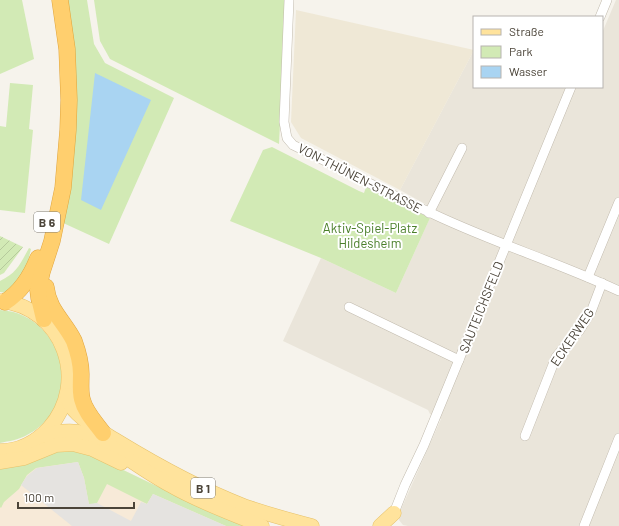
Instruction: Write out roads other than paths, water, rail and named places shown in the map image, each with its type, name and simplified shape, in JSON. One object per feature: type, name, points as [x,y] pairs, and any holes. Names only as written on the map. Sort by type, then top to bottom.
[{"type":"highway","name":"B 6","points":[[2,302],[12,297],[23,286],[28,280],[36,262],[44,239],[54,185],[58,150],[60,100],[58,49],[51,0]]},
{"type":"highway","name":"B 6","points":[[44,319],[38,290],[52,241],[63,188],[68,130],[69,100],[67,49],[60,0]]},
{"type":"highway","points":[[48,255],[46,280],[48,296],[53,310],[70,334],[76,348],[81,364],[81,393],[84,406],[103,432]]},
{"type":"main road","points":[[0,450],[24,446],[42,436],[55,422],[64,406],[69,379],[69,369],[64,350],[56,334],[44,319],[24,307],[14,303],[2,302]]},
{"type":"main road","name":"B 1","points":[[67,395],[71,406],[86,421],[178,476],[221,497],[267,514],[312,526]]},
{"type":"main road","name":"B 1","points":[[42,436],[63,431],[84,433],[94,437],[171,486],[202,501],[262,526]]},
{"type":"main road","points":[[0,462],[24,458],[56,445],[73,444],[92,449],[171,486]]},
{"type":"main road","points":[[380,526],[391,520]]},
{"type":"street","name":"VON-THÜNEN-STRASSE","points":[[289,0],[284,122],[287,138],[293,145],[429,213],[619,291]]},
{"type":"street","points":[[600,16],[607,0]]},
{"type":"street","name":"SAUTEICHSFELD","points":[[391,520],[405,485],[424,445],[571,88]]},
{"type":"street","name":"VON-THÜNEN-STRASSE","points":[[429,213],[462,148]]},
{"type":"street","points":[[588,277],[619,202]]},
{"type":"street","name":"ECKERWEG","points":[[525,436],[556,357],[579,331],[591,312],[602,283]]},
{"type":"street","points":[[349,307],[459,360]]},
{"type":"street","points":[[584,526],[619,438]]},
{"type":"water","points":[[95,73],[151,100],[101,210],[81,200]]},
{"type":"park label","name":"Aktiv-Spiel-Platz Hildesheim","points":[[370,236]]}]
